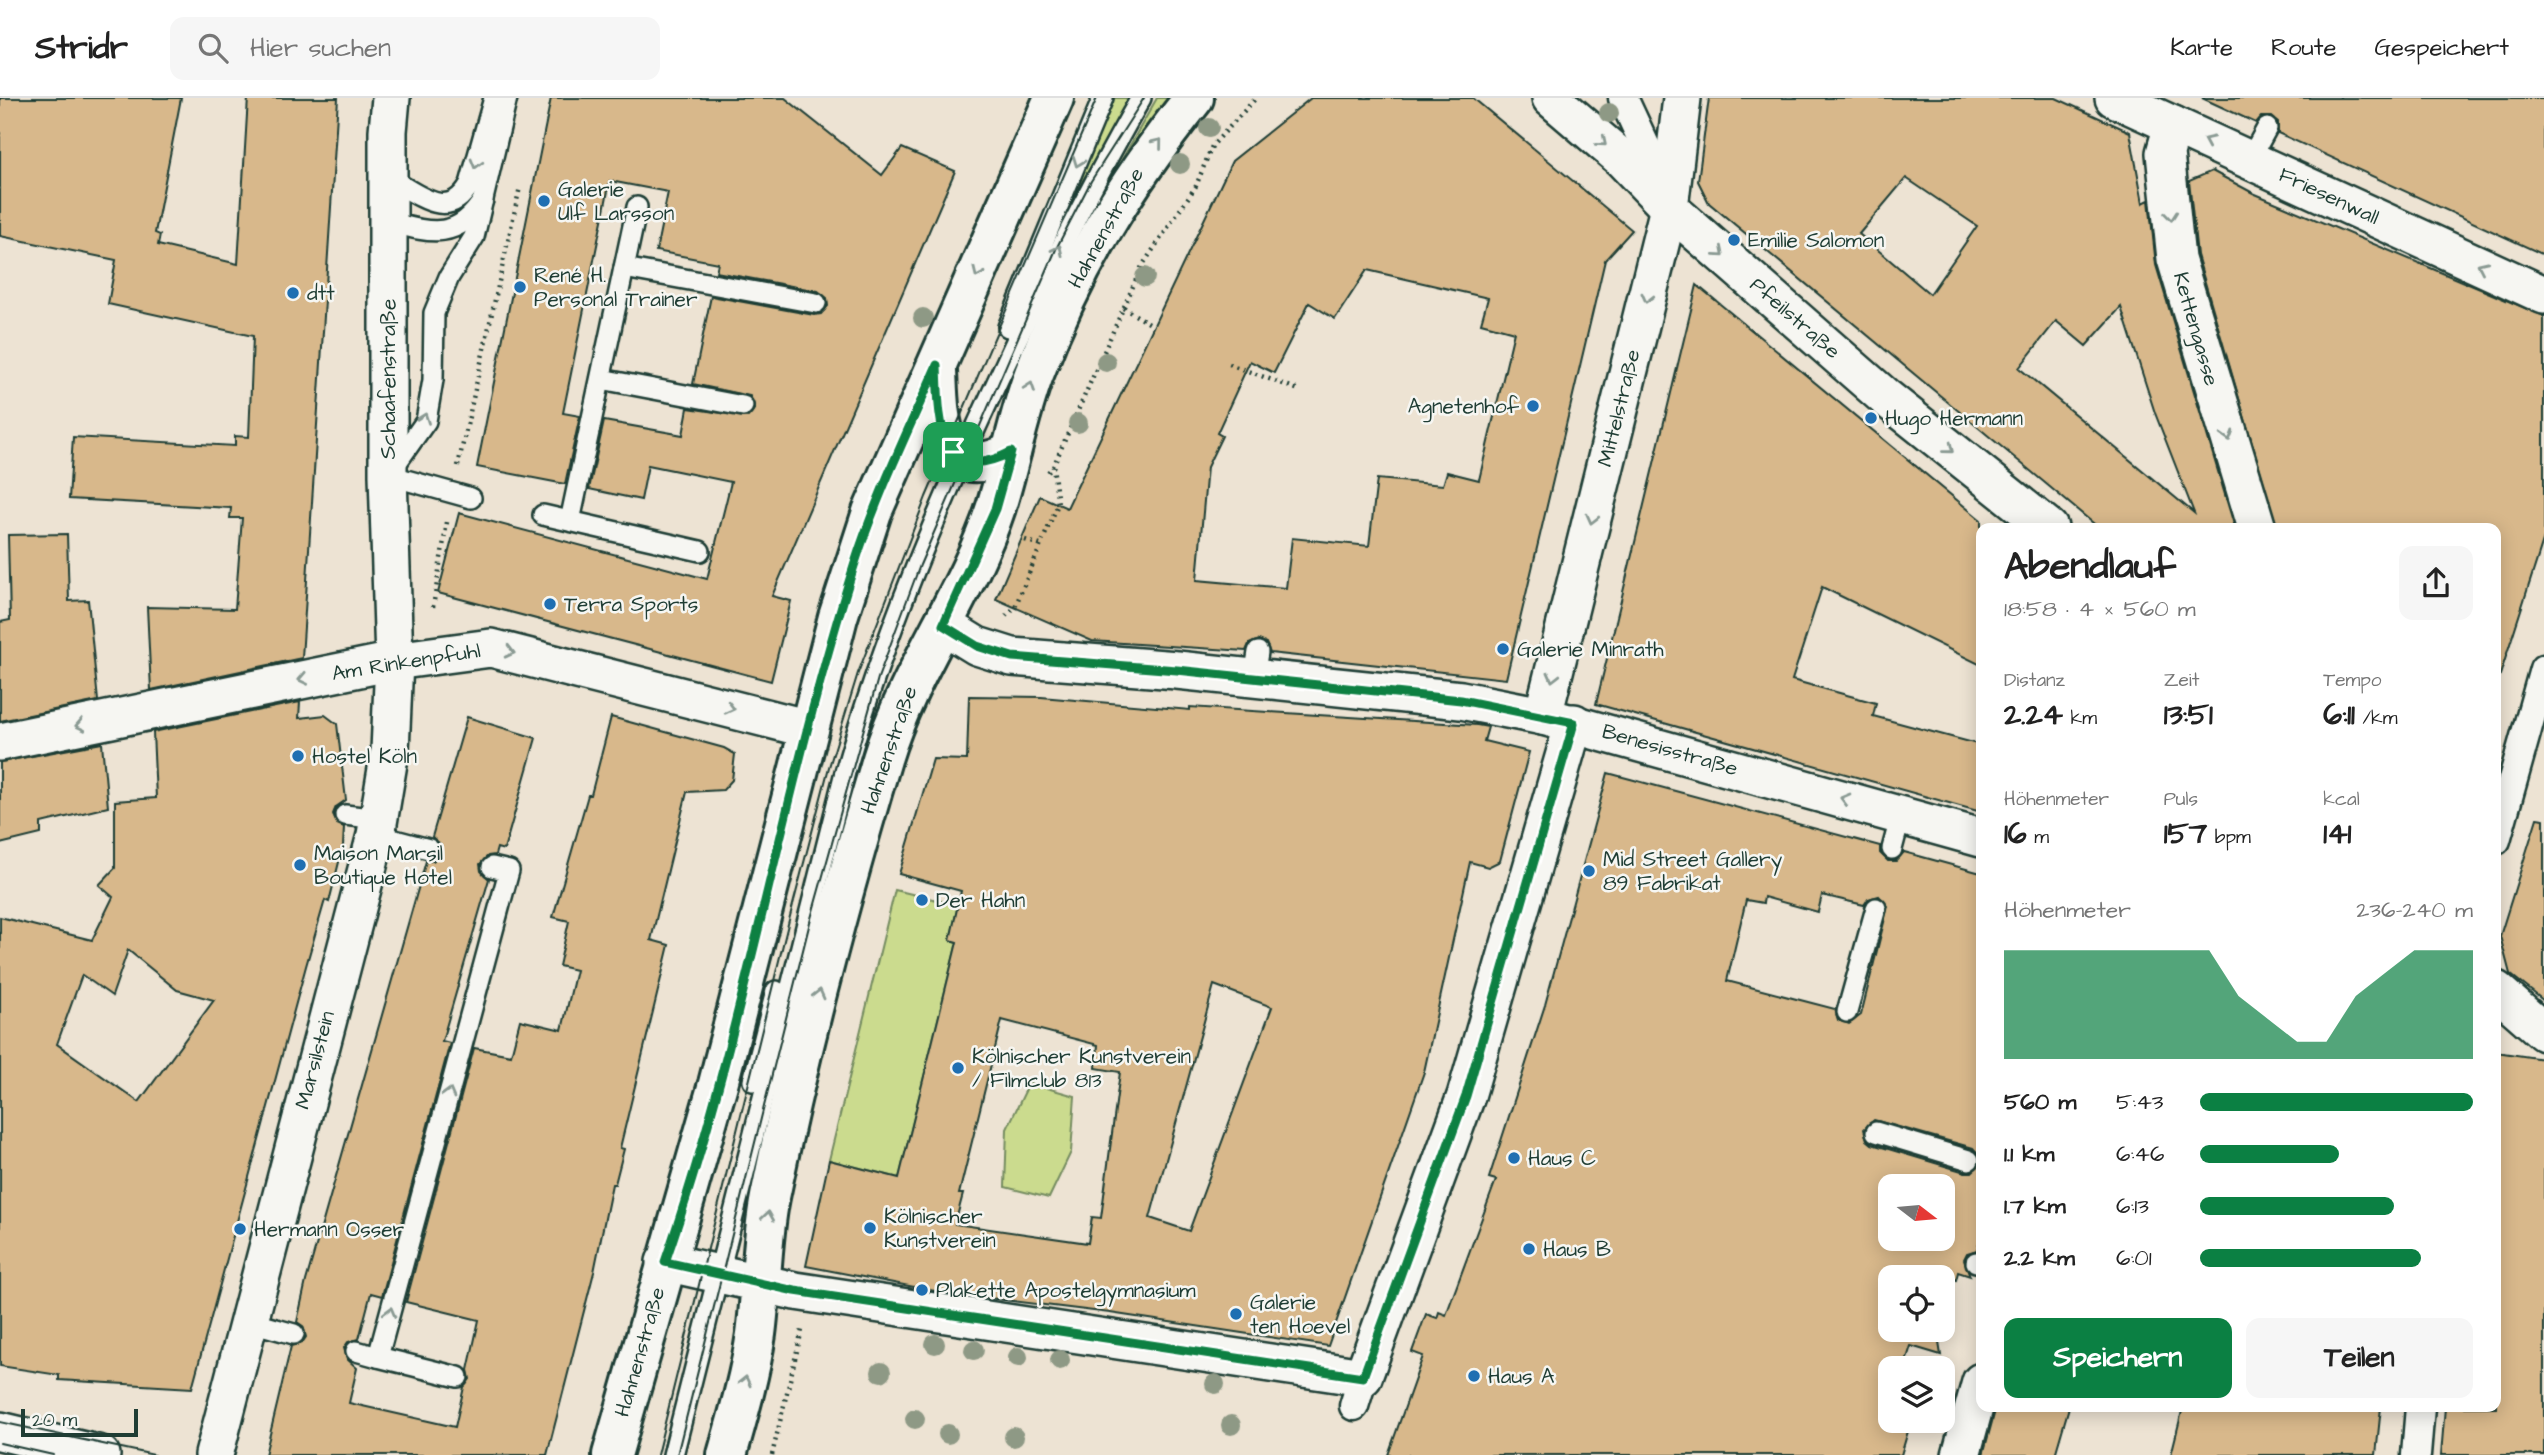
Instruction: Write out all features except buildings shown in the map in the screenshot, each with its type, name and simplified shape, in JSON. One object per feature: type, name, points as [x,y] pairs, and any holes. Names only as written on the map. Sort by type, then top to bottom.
[{"type":"main road","name":"Hahnenstraße","points":[[612,1455],[718,1084],[838,617],[872,512],[1054,98]]},
{"type":"main road","name":"Hahnenstraße","points":[[727,1455],[756,1335],[759,1283],[773,1186],[850,873],[884,755],[911,682],[943,625],[995,509],[1035,372],[1096,238],[1143,162],[1194,98]]},
{"type":"main road","points":[[937,365],[939,416],[957,455],[976,465],[989,463],[1011,452]]},
{"type":"street","name":"Schaafenstraße","points":[[391,98],[388,475],[409,658]]},
{"type":"street","name":"Pfeilstraße","points":[[1550,98],[1621,158],[1669,208],[1885,397],[2043,523]]},
{"type":"street","points":[[1623,98],[1650,156]]},
{"type":"street","name":"Mittelstraße","points":[[795,1291],[1359,1391],[1466,1096],[1559,720],[1669,208],[1682,98]]},
{"type":"street","name":"Friesenwall","points":[[2114,98],[2174,125],[2258,144],[2544,295]]},
{"type":"street","name":"Kettengasse","points":[[2174,125],[2165,153],[2176,259],[2255,523]]},
{"type":"street","name":"Benesisstraße","points":[[943,625],[977,646],[1012,657],[1256,665],[1461,700],[1559,720],[1897,832],[1976,838]]},
{"type":"street","name":"Am Rinkenpfuhl","points":[[0,742],[409,658],[491,648],[809,729]]},
{"type":"street","name":"Marsilstein","points":[[214,1455],[367,823],[390,751],[409,658]]},
{"type":"street","points":[[2501,823],[2544,669]]},
{"type":"street","points":[[2501,994],[2544,1032]]},
{"type":"street","points":[[665,1262],[795,1291]]},
{"type":"street","points":[[1961,1455],[1976,1400]]},
{"type":"street","points":[[2416,1455],[2420,1412]]},
{"type":"street","points":[[0,1432],[101,1455]]},
{"type":"lane","points":[[389,178],[436,204],[447,205],[464,197],[494,98]]},
{"type":"lane","points":[[462,494],[388,475],[426,421],[433,380],[434,313],[449,277],[474,237],[487,195],[508,98]]},
{"type":"lane","points":[[957,455],[1103,98]]},
{"type":"lane","points":[[673,1455],[765,1030],[853,707],[892,593],[1076,213],[1141,98]]},
{"type":"lane","points":[[389,222],[433,233],[465,220],[487,195]]},
{"type":"lane","points":[[570,521],[637,207]]},
{"type":"lane","points":[[624,268],[816,303]]},
{"type":"lane","points":[[601,379],[743,406]]},
{"type":"lane","points":[[542,515],[700,551]]},
{"type":"lane","points":[[367,823],[429,849]]},
{"type":"lane","points":[[378,1357],[509,871],[492,867]]},
{"type":"lane","points":[[1847,1012],[1876,908]]},
{"type":"lane","points":[[1876,1132],[1969,1160]]},
{"type":"lane","points":[[661,1455],[712,1273]]},
{"type":"lane","points":[[247,1321],[294,1334]]},
{"type":"lane","points":[[356,1351],[458,1377]]},
{"type":"path","points":[[1014,607],[1058,504],[1053,467],[1142,266],[1196,186],[1212,146],[1256,98]]},
{"type":"path","points":[[409,658],[462,494],[521,180]]},
{"type":"path","points":[[1123,308],[1154,326]]},
{"type":"path","points":[[1228,364],[1299,390]]},
{"type":"path","points":[[1022,538],[1040,545]]},
{"type":"path","points":[[772,1455],[797,1360],[804,1321],[795,1291]]},
{"type":"green space","points":[[1111,98],[1133,98],[1075,193],[1067,199]]},
{"type":"green space","points":[[1157,98],[1172,98],[1117,168]]},
{"type":"green space","points":[[895,890],[958,905],[950,940],[957,942],[899,1178],[829,1160]]},
{"type":"green space","points":[[1029,1083],[1075,1096],[1071,1152],[1049,1198],[1005,1187],[1007,1129]]},
{"type":"tram line","points":[[657,1455],[789,920],[829,767],[858,673],[926,497],[1097,98]]},
{"type":"tram line","points":[[677,1455],[810,922],[878,678],[920,565],[1057,247],[1091,181],[1144,98]]},
{"type":"tram line","points":[[0,1422],[154,1455]]},
{"type":"tram line","points":[[0,1443],[53,1455]]},
{"type":"place","name":"Galerie Ulf Larsson","points":[[544,201]]},
{"type":"place","name":"Emilie Salomon","points":[[1734,240]]},
{"type":"place","name":"René H. Personal Trainer","points":[[520,287]]},
{"type":"place","name":"dtt","points":[[293,293]]},
{"type":"place","name":"Agnetenhof","points":[[1533,406]]},
{"type":"place","name":"Hugo Hermann","points":[[1871,418]]},
{"type":"place","name":"Terra Sports","points":[[550,604]]},
{"type":"place","name":"Galerie Minrath","points":[[1503,649]]},
{"type":"place","name":"Hostel Köln","points":[[298,756]]},
{"type":"place","name":"Maison Marsil Boutique Hotel","points":[[300,865]]},
{"type":"place","name":"Mid Street Gallery 89 Fabrikat","points":[[1589,871]]},
{"type":"place","name":"Der Hahn","points":[[922,900]]},
{"type":"place","name":"Kölnischer Kunstverein / Filmclub 813","points":[[958,1068]]},
{"type":"place","name":"Haus C","points":[[1514,1158]]},
{"type":"place","name":"Kölnischer Kunstverein","points":[[870,1228]]},
{"type":"place","name":"Hermann Osser","points":[[240,1229]]},
{"type":"place","name":"Haus B","points":[[1529,1249]]},
{"type":"place","name":"Plakette Apostelgymnasium","points":[[922,1290]]},
{"type":"place","name":"Galerie ten Hoevel","points":[[1236,1314]]},
{"type":"place","name":"Haus A","points":[[1474,1376]]},
{"type":"route","points":[[937,365],[939,416],[953,452],[976,465],[989,463],[1011,452],[995,509],[943,625],[977,646],[1012,657],[1177,670],[1461,700],[1574,723],[1517,928],[1466,1096],[1363,1377],[795,1291],[665,1262],[681,1217],[718,1084],[838,617],[872,512],[937,365]]}]
